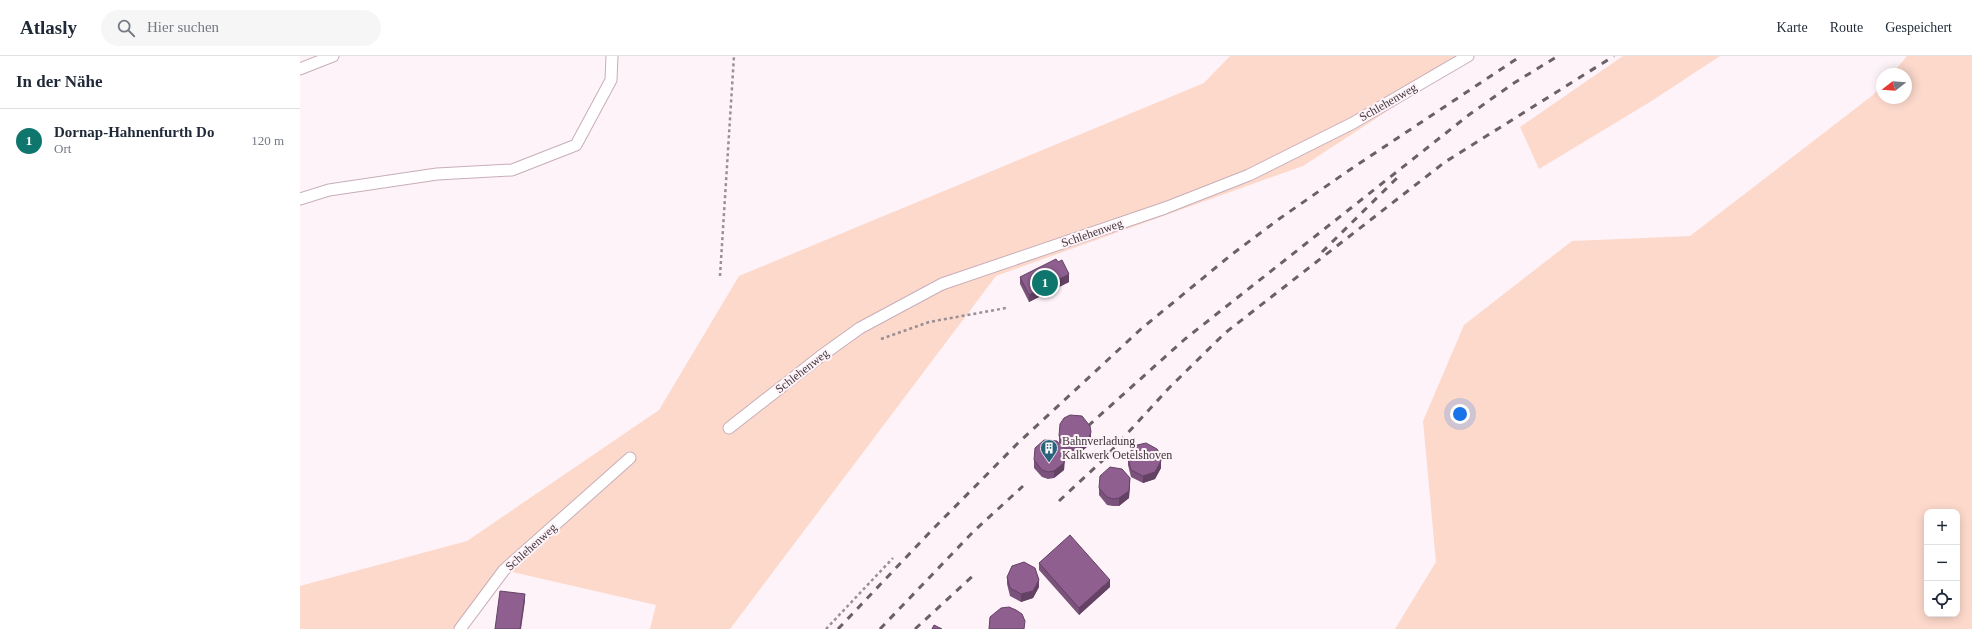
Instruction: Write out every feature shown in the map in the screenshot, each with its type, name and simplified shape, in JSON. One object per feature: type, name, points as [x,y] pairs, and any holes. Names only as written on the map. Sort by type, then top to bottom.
[{"type":"lane","points":[[300,69],[333,56]]},
{"type":"lane","points":[[300,199],[329,190],[437,174],[512,170],[576,145],[610,80],[612,56]]},
{"type":"lane","name":"Schlehenweg","points":[[729,428],[821,356],[860,328],[942,284],[1165,208],[1249,175],[1352,123],[1468,56]]},
{"type":"lane","name":"Schlehenweg","points":[[460,629],[504,570],[630,458]]},
{"type":"path","points":[[720,276],[734,56]]},
{"type":"path","points":[[878,340],[929,322],[1006,308]]},
{"type":"path","points":[[826,629],[893,558]]},
{"type":"shaded area","points":[[1230,56],[1472,56],[1303,166],[996,276],[730,629],[650,629],[656,605],[504,570],[461,629],[300,629],[300,586],[467,541],[659,410],[739,276],[1204,83]]},
{"type":"shaded area","points":[[1623,56],[1720,56],[1650,102],[1539,169],[1520,127]]},
{"type":"shaded area","points":[[1907,56],[1972,56],[1972,629],[1395,629],[1436,562],[1423,421],[1464,325],[1572,241],[1690,236],[1876,92],[1876,104],[1912,104],[1912,68],[1897,68]]},
{"type":"building","points":[[1056,259],[1058,262],[1062,260],[1069,274],[1029,295],[1020,277]]},
{"type":"building","points":[[1070,415],[1082,416],[1090,426],[1091,432],[1089,438],[1080,446],[1067,445],[1059,436],[1060,424],[1064,418]]},
{"type":"building","name":"Bahnverladung Kalkwerk Oetelshoven","points":[[1044,440],[1057,441],[1065,451],[1064,463],[1054,471],[1048,472],[1042,470],[1034,460],[1035,448]]},
{"type":"building","points":[[1146,443],[1157,449],[1160,454],[1161,461],[1155,472],[1143,476],[1131,470],[1128,458],[1133,446]]},
{"type":"building","points":[[1110,467],[1122,469],[1130,478],[1129,491],[1119,498],[1113,499],[1107,497],[1099,488],[1100,476]]},
{"type":"building","points":[[1070,535],[1110,580],[1079,608],[1039,563]]},
{"type":"building","points":[[1024,562],[1035,568],[1039,580],[1033,591],[1021,594],[1010,588],[1007,577],[1012,566]]},
{"type":"building","points":[[500,591],[525,594],[520,629],[495,629]]},
{"type":"building","points":[[1009,607],[1022,614],[1025,621],[1024,629],[989,629],[990,617],[1001,608]]},
{"type":"building","points":[[934,625],[942,629],[932,629]]},
{"type":"railway","points":[[838,629],[932,530],[1017,444],[1141,329],[1231,255],[1279,219],[1348,171],[1521,56]]},
{"type":"railway","points":[[1088,426],[1185,339],[1470,114],[1514,83],[1558,56]]},
{"type":"railway","points":[[1059,501],[1102,461],[1169,388],[1225,333],[1445,162],[1614,56]]},
{"type":"railway","points":[[1322,252],[1397,178]]},
{"type":"railway","points":[[880,629],[973,532],[1023,486]]},
{"type":"railway","points":[[915,629],[976,573]]},
{"type":"place","name":"Dornap-Hahnenfurth Do","points":[[1045,283]]},
{"type":"place","name":"Bahnverladung Kalkwerk Oetelshoven","points":[[1049,463]]}]
